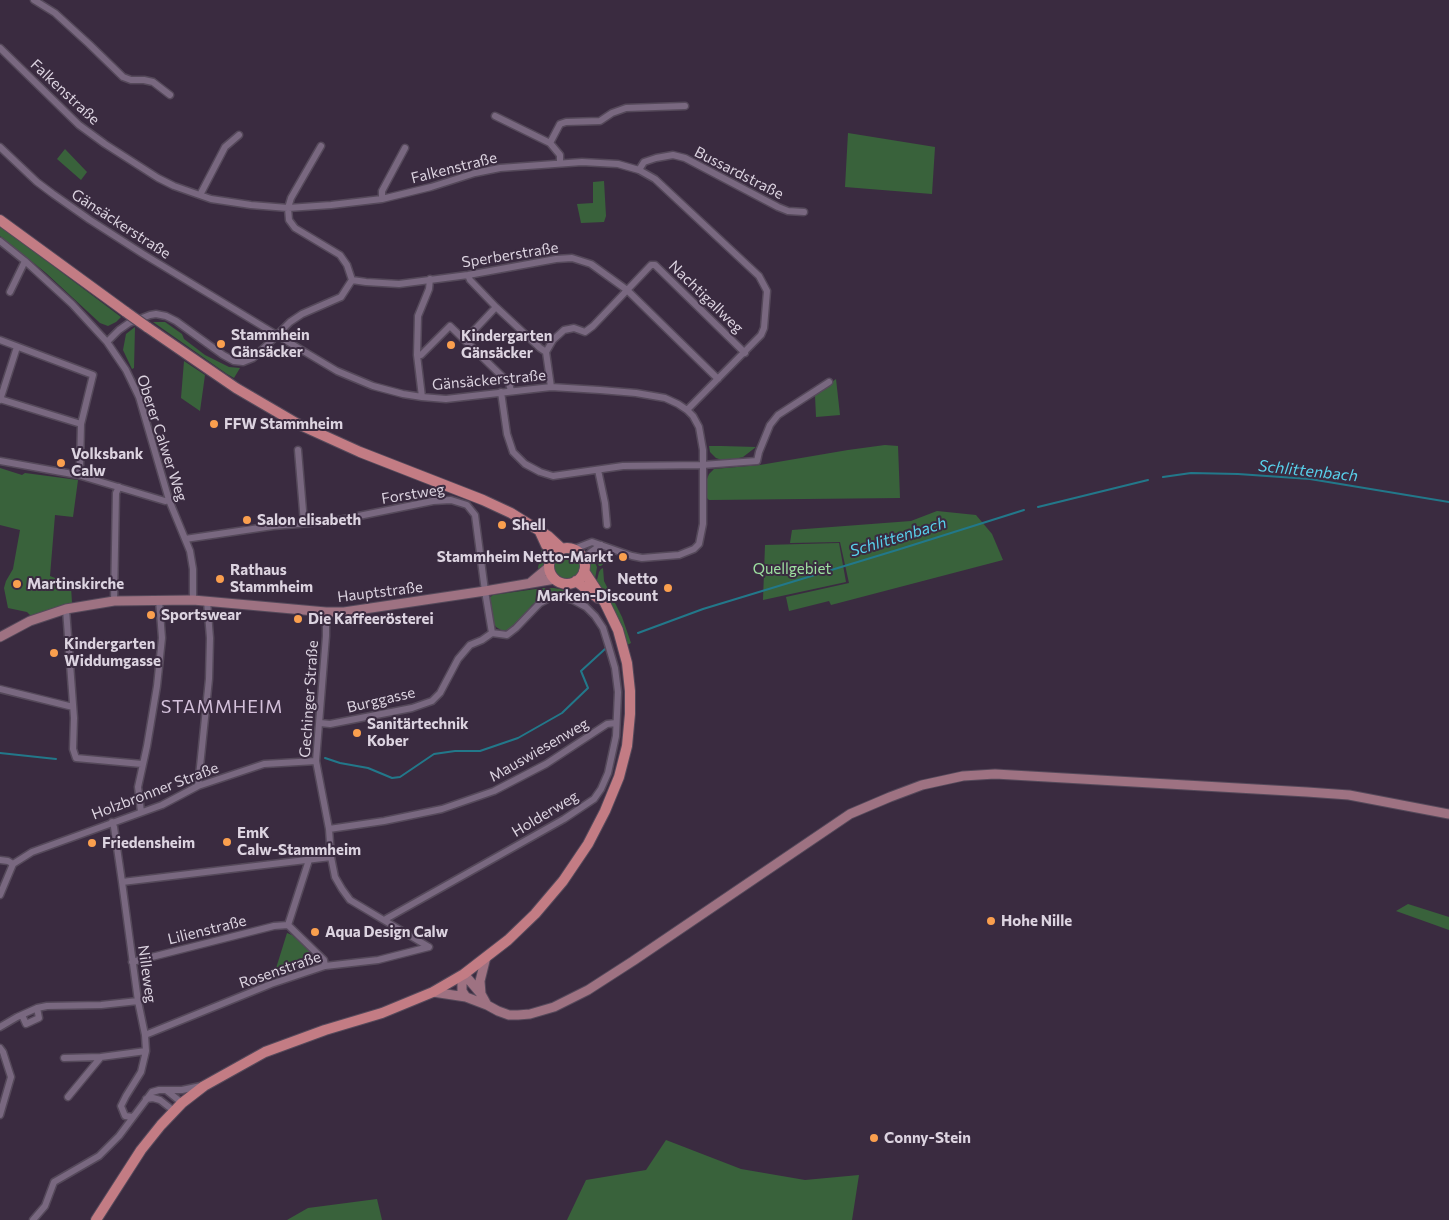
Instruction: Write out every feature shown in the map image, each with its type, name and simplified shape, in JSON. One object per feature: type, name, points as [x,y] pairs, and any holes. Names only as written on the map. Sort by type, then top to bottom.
[{"type":"main road","points":[[0,220],[147,327],[236,388],[296,422],[368,455],[483,500],[511,513],[532,525],[540,532],[546,545],[558,551],[574,549],[584,560],[584,572],[576,581],[565,584],[555,579],[550,571],[550,562],[558,551]]},
{"type":"main road","points":[[96,1220],[141,1150],[161,1124],[204,1086],[265,1052],[325,1030],[382,1013],[433,992],[464,974],[508,940],[535,914],[563,881],[588,844],[605,811],[619,777],[627,746],[630,714],[627,663],[618,630],[605,603],[584,572]]},
{"type":"main road","points":[[576,581],[605,603]]},
{"type":"street","points":[[34,0],[55,13],[123,77],[131,80],[153,82],[170,95]]},
{"type":"street","name":"Falkenstraße","points":[[0,48],[79,125],[105,144],[174,186],[200,195],[231,202],[288,208],[382,199],[500,168],[560,163],[612,164],[639,170],[655,179],[759,276],[767,292],[762,336],[687,410]]},
{"type":"street","points":[[550,144],[560,124],[566,122],[600,121],[612,113],[626,108],[685,106]]},
{"type":"street","points":[[495,116],[550,144],[560,155],[560,163]]},
{"type":"street","points":[[200,195],[224,147],[239,135]]},
{"type":"street","points":[[107,342],[129,323],[156,314],[176,321],[210,347],[234,361],[242,362],[253,358],[290,322],[302,314],[341,297],[352,280],[347,265],[340,255],[295,228],[289,220],[288,208],[291,198],[321,146]]},
{"type":"street","name":"Gänsäckerstraße","points":[[0,147],[37,182],[90,220],[143,254],[337,371],[373,386],[422,398],[446,399],[551,387],[636,393],[665,398],[687,410]]},
{"type":"street","points":[[382,199],[382,192],[405,148]]},
{"type":"street","name":"Bussardstraße","points":[[639,170],[644,162],[656,158],[673,155],[685,158],[778,207],[788,211],[804,212]]},
{"type":"street","name":"Oberer Calwer Weg","points":[[0,241],[72,304],[107,342],[126,370],[139,397],[169,500],[190,551],[193,569],[193,600]]},
{"type":"street","name":"Sperberstraße","points":[[352,280],[399,284],[572,258],[590,264],[627,290],[718,379]]},
{"type":"street","points":[[10,292],[25,261]]},
{"type":"street","name":"Nachtigallweg","points":[[627,290],[651,265],[655,265],[745,353]]},
{"type":"street","points":[[468,275],[470,280],[496,307],[546,352]]},
{"type":"street","points":[[422,398],[416,355],[418,316],[429,289],[430,280]]},
{"type":"street","points":[[551,387],[546,352],[553,340],[564,330],[574,328],[585,332],[627,290]]},
{"type":"street","points":[[465,340],[496,307]]},
{"type":"street","points":[[416,355],[421,354],[450,326],[509,382],[510,391]]},
{"type":"street","points":[[0,340],[93,375],[81,424],[80,467],[78,475]]},
{"type":"street","points":[[17,347],[0,400],[81,424]]},
{"type":"street","points":[[501,392],[507,434],[513,452],[525,464],[540,472],[554,476],[623,466],[702,465],[758,461],[759,452],[770,425],[778,415],[829,382]]},
{"type":"street","points":[[574,549],[592,542],[642,558],[679,554],[694,550],[699,544],[703,524],[703,450],[699,427],[687,410]]},
{"type":"street","points":[[298,450],[304,523]]},
{"type":"street","points":[[0,461],[78,475],[165,501],[169,500]]},
{"type":"street","points":[[598,470],[605,503],[607,525]]},
{"type":"street","points":[[114,602],[116,493],[119,487]]},
{"type":"street","name":"Forstweg","points":[[186,540],[273,526],[334,521],[433,501],[451,500],[466,505],[475,515],[485,591]]},
{"type":"street","points":[[584,560],[601,545]]},
{"type":"street","points":[[530,583],[549,567]]},
{"type":"street","name":"Hauptstraße","points":[[0,637],[30,621],[66,609],[114,602],[193,600],[344,612],[555,579]]},
{"type":"street","points":[[485,591],[492,633]]},
{"type":"street","name":"Burggasse","points":[[320,724],[330,724],[412,708],[432,701],[440,692],[458,659],[470,645],[492,633],[508,635],[540,603],[551,597],[561,597]]},
{"type":"street","name":"Holderweg","points":[[384,920],[564,819],[594,799],[601,790],[608,772],[616,736],[618,692],[615,668],[603,628],[595,616],[586,607],[573,600],[561,597]]},
{"type":"street","points":[[141,812],[138,787],[157,686],[162,638],[159,600]]},
{"type":"street","points":[[198,786],[209,679],[210,638],[207,601]]},
{"type":"street","points":[[66,609],[73,708],[73,749],[76,758],[142,764]]},
{"type":"street","name":"Gechinger Straße","points":[[326,612],[326,636],[316,761],[329,829],[335,877],[350,900],[429,947]]},
{"type":"street","points":[[0,689],[73,708]]},
{"type":"street","name":"Mauswiesenweg","points":[[329,829],[384,821],[442,809],[494,791],[546,764],[607,724],[616,723]]},
{"type":"street","name":"Holzbronner Straße","points":[[13,864],[32,852],[162,805],[198,786],[264,764],[316,761]]},
{"type":"street","points":[[433,992],[466,997],[509,1015],[543,1011],[572,999],[633,961],[850,814],[922,785],[962,776],[995,774],[1307,792],[1349,796],[1449,814]]},
{"type":"street","name":"Nilleweg","points":[[112,822],[138,1001],[145,1035],[146,1051],[141,1072],[122,1106],[124,1116],[134,1117]]},
{"type":"street","points":[[122,882],[332,857]]},
{"type":"street","points":[[0,860],[13,864],[0,895]]},
{"type":"street","points":[[309,860],[288,925],[324,960],[325,966]]},
{"type":"street","name":"Lilienstraße","points":[[132,962],[274,926],[288,925]]},
{"type":"street","name":"Rosenstraße","points":[[145,1035],[270,984],[325,966],[378,960],[429,947]]},
{"type":"street","points":[[481,994],[480,981],[486,957]]},
{"type":"street","points":[[464,974],[481,994],[487,1005]]},
{"type":"street","points":[[464,974],[462,991],[466,997]]},
{"type":"street","points":[[0,1027],[22,1014],[47,1006],[101,1005],[138,1001]]},
{"type":"street","points":[[22,1014],[26,1024],[39,1018],[37,1008]]},
{"type":"street","points":[[0,1048],[3,1052],[10,1077],[0,1115]]},
{"type":"street","points":[[64,1058],[100,1057],[146,1051]]},
{"type":"street","points":[[68,1097],[100,1057]]},
{"type":"street","points":[[33,1220],[45,1206],[54,1182],[99,1156],[119,1136],[152,1092],[204,1086]]},
{"type":"street","points":[[166,1090],[182,1104]]},
{"type":"street","points":[[146,1099],[160,1100],[174,1111]]},
{"type":"green space","points":[[848,133],[935,147],[932,194],[845,187]]},
{"type":"green space","points":[[65,149],[87,172],[81,180],[57,159]]},
{"type":"green space","points":[[604,181],[606,216],[604,222],[581,223],[577,204],[593,203],[593,182]]},
{"type":"green space","points":[[0,226],[121,317],[108,326],[100,323],[46,273],[0,236]]},
{"type":"green space","points":[[153,322],[165,322],[182,334],[184,339],[205,355],[229,367],[240,368],[234,378],[227,374]]},
{"type":"green space","points":[[135,327],[134,368],[132,369],[123,350],[126,334]]},
{"type":"green space","points":[[184,361],[205,375],[200,411],[181,398]]},
{"type":"green space","points":[[836,379],[840,415],[816,417],[815,395]]},
{"type":"green space","points":[[885,445],[898,446],[900,498],[709,500],[706,497],[707,479],[714,469],[760,465]]},
{"type":"green space","points":[[709,446],[756,447],[743,457],[722,460],[716,458],[710,452]]},
{"type":"green space","points":[[0,468],[22,475],[25,473],[78,480],[73,517],[55,515],[50,576],[55,578],[57,589],[71,587],[72,603],[32,617],[27,612],[8,608],[4,588],[13,569],[20,530],[0,525]]},
{"type":"green space","points":[[937,511],[976,515],[992,534],[1003,560],[831,605],[829,601],[789,611],[786,597],[849,583],[840,542],[790,543],[792,530],[911,521]]},
{"type":"green space","name":"Quellgebiet","points":[[839,543],[846,582],[763,600],[765,545]]},
{"type":"green space","points":[[546,548],[547,557],[539,571],[541,550]]},
{"type":"green space","points":[[567,552],[577,556],[581,566],[577,576],[567,580],[557,576],[553,566],[557,556]]},
{"type":"green space","points":[[602,553],[610,556],[610,558],[599,566],[594,555]]},
{"type":"green space","points":[[591,558],[597,567],[595,579],[589,573],[588,563]]},
{"type":"green space","points":[[603,568],[604,581],[622,617],[631,643],[627,645],[594,583]]},
{"type":"green space","points":[[543,588],[565,590],[565,592],[544,596],[532,605],[515,626],[508,631],[496,627],[493,622],[489,598],[493,595]]},
{"type":"green space","points":[[1408,904],[1449,917],[1449,930],[1396,911]]},
{"type":"green space","points":[[287,933],[292,935],[320,960],[292,967],[293,973],[273,980],[273,978]]},
{"type":"green space","points":[[666,1140],[741,1169],[805,1180],[859,1175],[852,1220],[567,1220],[586,1180],[646,1170]]},
{"type":"green space","points":[[377,1199],[382,1220],[287,1220],[308,1208]]},
{"type":"waterway","name":"Schlittenbach","points":[[1163,477],[1191,473],[1310,479],[1449,502]]},
{"type":"waterway","name":"Schlittenbach","points":[[1038,507],[1148,480]]},
{"type":"waterway","name":"Schlittenbach","points":[[638,633],[703,609],[1024,510]]},
{"type":"waterway","name":"Schlittenbach","points":[[325,758],[368,768],[392,778],[400,777],[434,754],[455,751],[480,751],[518,738],[562,713],[588,688],[581,671],[605,649]]},
{"type":"waterway","name":"Schlittenbach","points":[[0,753],[56,759]]},
{"type":"place","name":"Stammhein Gänsäcker","points":[[221,344]]},
{"type":"place","name":"Kindergarten Gänsäcker","points":[[451,345]]},
{"type":"place","name":"FFW Stammheim","points":[[214,424]]},
{"type":"place","name":"Volksbank Calw","points":[[61,463]]},
{"type":"place","name":"Salon elisabeth","points":[[247,520]]},
{"type":"place","name":"Shell","points":[[502,525]]},
{"type":"place","name":"Stammheim Netto-Markt","points":[[623,557]]},
{"type":"place","name":"Rathaus Stammheim","points":[[220,579]]},
{"type":"place","name":"Martinskirche","points":[[17,584]]},
{"type":"place","name":"Netto Marken-Discount","points":[[668,588]]},
{"type":"place","name":"Sportswear","points":[[151,615]]},
{"type":"place","name":"Die Kaffeerösterei","points":[[298,619]]},
{"type":"place","name":"Kindergarten Widdumgasse","points":[[54,653]]},
{"type":"place","name":"Sanitärtechnik Kober","points":[[357,733]]},
{"type":"place","name":"EmK Calw-Stammheim","points":[[227,842]]},
{"type":"place","name":"Friedensheim","points":[[92,843]]},
{"type":"place","name":"Hohe Nille","points":[[991,921]]},
{"type":"place","name":"Aqua Design Calw","points":[[315,932]]},
{"type":"place","name":"Conny-Stein","points":[[874,1138]]},
{"type":"district","name":"STAMMHEIM","points":[[222,707]]}]
